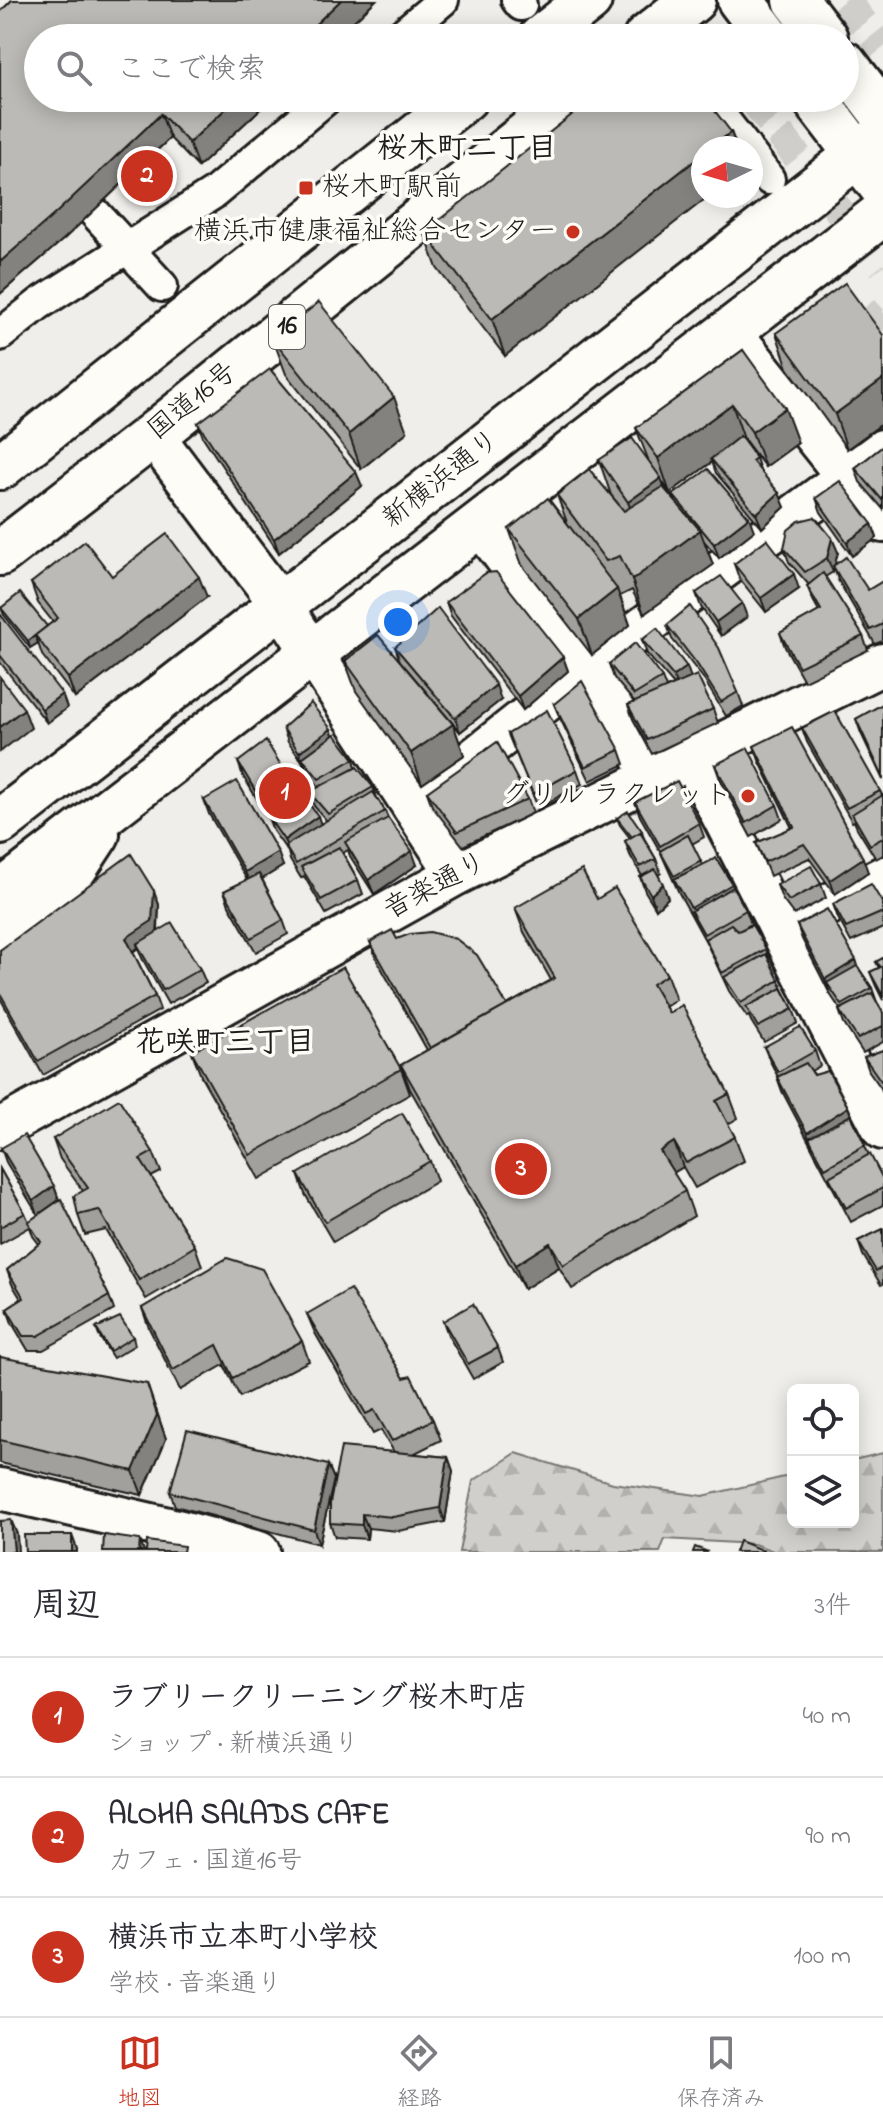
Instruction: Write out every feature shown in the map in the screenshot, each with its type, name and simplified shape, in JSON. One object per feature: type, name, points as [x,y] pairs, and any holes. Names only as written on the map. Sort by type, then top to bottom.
[{"type":"main road","points":[[526,14],[589,0]]},
{"type":"main road","points":[[663,24],[693,0]]},
{"type":"main road","points":[[740,0],[758,24]]},
{"type":"main road","points":[[796,0],[814,24]]},
{"type":"main road","points":[[859,82],[883,114]]},
{"type":"main road","name":"16","points":[[0,467],[447,112]]},
{"type":"main road","name":"国道16号","points":[[0,553],[153,435],[554,112]]},
{"type":"main road","points":[[828,112],[874,160]]},
{"type":"main road","name":"新横浜通り","points":[[0,822],[281,605],[874,160]]},
{"type":"main road","name":"新横浜通り","points":[[0,894],[883,213]]},
{"type":"main road","points":[[0,938],[61,889],[116,805]]},
{"type":"street","points":[[415,24],[443,0]]},
{"type":"street","points":[[0,335],[39,304],[214,193],[310,112]]},
{"type":"street","points":[[719,112],[740,136]]},
{"type":"street","points":[[93,211],[162,286]]},
{"type":"street","points":[[730,331],[883,522]]},
{"type":"street","points":[[153,435],[281,605],[457,874]]},
{"type":"street","points":[[413,807],[588,668],[883,450]]},
{"type":"street","points":[[480,524],[619,713],[652,776]]},
{"type":"street","name":"音楽通り","points":[[0,1129],[457,874],[883,664]]},
{"type":"street","points":[[692,757],[780,929],[867,1061],[883,1129]]},
{"type":"street","points":[[780,929],[883,877]]},
{"type":"street","points":[[0,1489],[259,1552]]},
{"type":"green space","points":[[516,1453],[613,1483],[703,1496],[787,1476],[787,1528],[859,1528],[859,1459],[883,1453],[883,1552],[776,1552],[754,1544],[665,1539],[660,1552],[459,1552],[473,1481]]},
{"type":"building","points":[[12,0],[341,0],[316,24],[24,24],[24,112],[222,112],[189,143],[161,114],[0,262],[0,12]]},
{"type":"building","name":"横浜市健康福祉総合センター","points":[[575,112],[716,112],[731,132],[726,136],[691,136],[691,163],[492,319],[424,232]]},
{"type":"building","points":[[845,283],[883,335],[883,379],[835,414],[776,333]]},
{"type":"building","points":[[319,302],[394,397],[349,434],[273,339]]},
{"type":"building","points":[[743,350],[785,408],[752,432],[732,404],[658,458],[636,428]]},
{"type":"building","points":[[270,369],[356,472],[274,539],[198,423]]},
{"type":"building","points":[[740,436],[756,458],[752,461],[779,493],[756,514],[711,459]]},
{"type":"building","points":[[632,438],[661,478],[628,502],[599,460]]},
{"type":"building","points":[[883,446],[883,501],[855,468]]},
{"type":"building","points":[[589,469],[624,511],[663,487],[700,530],[632,580],[620,556],[606,561],[557,495]]},
{"type":"building","points":[[708,469],[749,517],[714,544],[673,495]]},
{"type":"building","points":[[840,481],[872,524],[847,542],[816,498]]},
{"type":"building","points":[[548,498],[617,589],[579,619],[509,529]]},
{"type":"building","points":[[815,517],[832,538],[827,558],[805,572],[784,548],[788,530],[799,521]]},
{"type":"building","points":[[167,534],[199,577],[68,678],[35,635],[58,618],[31,583],[85,541],[112,576]]},
{"type":"building","points":[[767,539],[794,574],[761,598],[734,564]]},
{"type":"building","points":[[846,557],[868,590],[883,581],[883,624],[870,630],[833,566]]},
{"type":"building","points":[[496,572],[563,657],[518,696],[446,602],[486,573]]},
{"type":"building","points":[[823,573],[863,636],[799,667],[780,633],[821,610],[807,586]]},
{"type":"building","points":[[721,576],[742,603],[716,622],[696,593]]},
{"type":"building","points":[[20,593],[47,626],[28,641],[1,608]]},
{"type":"building","points":[[690,606],[719,648],[738,692],[721,702],[667,625]]},
{"type":"building","points":[[438,608],[496,685],[455,718],[395,647]]},
{"type":"building","points":[[0,614],[62,694],[42,709],[0,655]]},
{"type":"building","points":[[657,628],[687,667],[673,676],[642,640]]},
{"type":"building","points":[[378,635],[453,724],[411,753],[345,661]]},
{"type":"building","points":[[635,643],[662,678],[634,695],[609,664]]},
{"type":"building","points":[[697,675],[713,709],[647,740],[628,705]]},
{"type":"building","points":[[0,677],[24,709],[0,727]]},
{"type":"building","points":[[582,681],[620,750],[585,767],[554,704]]},
{"type":"building","points":[[311,703],[331,729],[299,752],[283,728]]},
{"type":"building","points":[[883,704],[883,777],[856,719]]},
{"type":"building","points":[[547,710],[577,770],[533,794],[508,734]]},
{"type":"building","points":[[835,711],[880,791],[847,808],[802,728]]},
{"type":"building","points":[[792,727],[863,858],[830,880],[804,844],[765,862],[756,843],[794,827],[754,746]]},
{"type":"building","points":[[335,734],[354,759],[319,779],[302,758]]},
{"type":"building","points":[[266,741],[295,788],[264,805],[238,762]]},
{"type":"building","points":[[497,742],[528,799],[457,832],[427,792]]},
{"type":"building","points":[[748,748],[777,805],[746,823],[715,765]]},
{"type":"building","points":[[357,767],[373,787],[328,814],[309,792]]},
{"type":"building","points":[[237,781],[278,852],[245,872],[204,800]]},
{"type":"building","points":[[677,781],[699,823],[660,846],[635,802]]},
{"type":"building","points":[[373,792],[385,811],[296,864],[285,846]]},
{"type":"building","points":[[883,795],[883,838],[870,845],[852,814]]},
{"type":"building","points":[[306,800],[318,816],[284,840],[268,817]]},
{"type":"building","points":[[628,811],[642,831],[632,837],[617,818]]},
{"type":"building","points":[[388,818],[412,851],[368,880],[345,842]]},
{"type":"building","points":[[640,832],[656,859],[640,867],[625,841]]},
{"type":"building","points":[[688,835],[701,861],[674,876],[660,851]]},
{"type":"building","points":[[339,847],[358,880],[321,900],[301,867]]},
{"type":"building","points":[[131,854],[154,891],[152,921],[126,938],[155,996],[38,1061],[0,993],[0,950]]},
{"type":"building","points":[[716,858],[732,884],[691,908],[674,879]]},
{"type":"building","points":[[811,866],[821,884],[789,901],[777,885]]},
{"type":"building","points":[[655,869],[663,884],[651,895],[640,877]]},
{"type":"building","points":[[582,870],[597,899],[615,888],[667,975],[652,984],[669,1013],[682,1005],[729,1094],[716,1101],[735,1137],[686,1163],[674,1142],[660,1151],[685,1191],[563,1265],[550,1243],[515,1265],[401,1065],[555,978],[515,908]]},
{"type":"building","points":[[259,874],[283,920],[251,938],[224,891]]},
{"type":"building","points":[[871,884],[883,904],[883,912],[846,928],[833,904]]},
{"type":"building","points":[[733,887],[746,910],[704,934],[691,911]]},
{"type":"building","points":[[827,909],[856,960],[825,979],[797,925]]},
{"type":"building","points":[[172,923],[200,969],[163,990],[137,944]]},
{"type":"building","points":[[731,924],[738,931],[752,925],[766,949],[722,973],[705,939]]},
{"type":"building","points":[[392,930],[397,939],[430,932],[456,939],[477,955],[507,1005],[430,1048],[370,942]]},
{"type":"building","points":[[766,954],[779,980],[741,1003],[724,977]]},
{"type":"building","points":[[883,958],[883,996],[870,972],[881,967],[876,962]]},
{"type":"building","points":[[857,966],[872,988],[842,1005],[827,983]]},
{"type":"building","points":[[343,967],[401,1069],[250,1155],[192,1052]]},
{"type":"building","points":[[782,988],[793,1009],[758,1027],[746,1007]]},
{"type":"building","points":[[872,993],[883,1013],[883,1026],[858,1039],[839,1010]]},
{"type":"building","points":[[800,1027],[815,1051],[778,1072],[764,1047]]},
{"type":"building","points":[[883,1050],[883,1080],[881,1081],[864,1057]]},
{"type":"building","points":[[806,1063],[814,1075],[828,1071],[848,1107],[807,1133],[777,1077]]},
{"type":"building","points":[[119,1099],[153,1152],[140,1159],[195,1246],[139,1280],[99,1210],[78,1215],[74,1196],[88,1188],[53,1139]]},
{"type":"building","points":[[402,1113],[430,1161],[325,1222],[298,1174]]},
{"type":"building","points":[[851,1115],[865,1145],[825,1168],[809,1138]]},
{"type":"building","points":[[24,1135],[54,1186],[33,1201],[1,1148]]},
{"type":"building","points":[[870,1154],[883,1179],[883,1188],[846,1208],[829,1177]]},
{"type":"building","points":[[0,1169],[25,1213],[0,1227]]},
{"type":"building","points":[[61,1199],[109,1296],[38,1336],[23,1336],[7,1309],[24,1298],[7,1270],[41,1242],[28,1222]]},
{"type":"building","points":[[883,1229],[883,1267],[876,1271],[858,1241]]},
{"type":"building","points":[[227,1258],[262,1269],[302,1341],[233,1378],[217,1345],[173,1370],[142,1308]]},
{"type":"building","points":[[350,1289],[404,1378],[411,1376],[433,1420],[392,1441],[374,1410],[366,1414],[307,1314]]},
{"type":"building","points":[[473,1304],[498,1348],[468,1364],[443,1321]]},
{"type":"building","points":[[120,1317],[133,1337],[110,1351],[96,1328]]},
{"type":"building","points":[[0,1357],[147,1384],[157,1415],[133,1471],[0,1440]]},
{"type":"building","points":[[187,1430],[328,1465],[314,1530],[170,1492]]},
{"type":"building","points":[[341,1447],[448,1457],[440,1508],[393,1517],[362,1514],[362,1525],[330,1523],[330,1503]]},
{"type":"building","points":[[11,1520],[14,1552],[0,1552],[0,1521]]},
{"type":"building","points":[[24,1535],[72,1535],[72,1552],[25,1552]]},
{"type":"building","points":[[104,1535],[140,1540],[139,1552],[103,1552]]},
{"type":"building","points":[[147,1541],[184,1546],[183,1552],[146,1552]]},
{"type":"building","points":[[739,1541],[767,1552],[735,1552]]},
{"type":"tunnel","points":[[675,0],[694,24]]},
{"type":"tunnel","points":[[845,0],[883,48]]},
{"type":"tunnel","points":[[763,112],[854,230],[872,216]]},
{"type":"tunnel","points":[[854,230],[883,266]]},
{"type":"tunnel","points":[[864,310],[873,320],[883,312]]},
{"type":"place","name":"ALOHA SALADS CAFE","points":[[147,176]]},
{"type":"place","name":"桜木町駅前","points":[[306,188]]},
{"type":"place","name":"横浜市健康福祉総合センター","points":[[573,232]]},
{"type":"place","name":"ラブリークリーニング桜木町店","points":[[285,793]]},
{"type":"place","name":"グリル ラクレット","points":[[748,796]]},
{"type":"place","name":"横浜市立本町小学校","points":[[521,1169]]},
{"type":"district","name":"桜木町二丁目","points":[[467,150]]},
{"type":"district","name":"花咲町三丁目","points":[[225,1044]]}]
